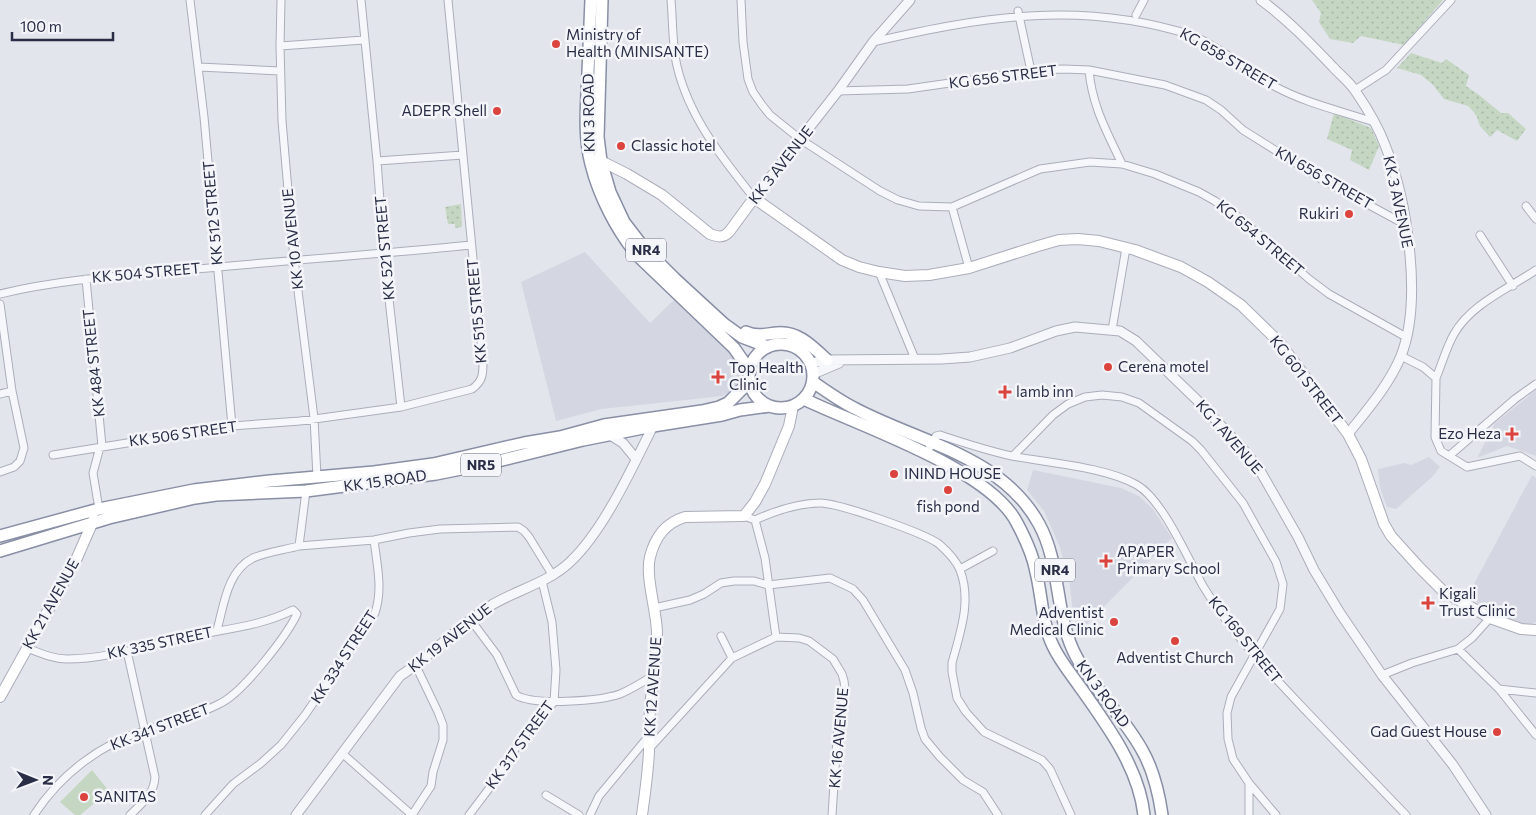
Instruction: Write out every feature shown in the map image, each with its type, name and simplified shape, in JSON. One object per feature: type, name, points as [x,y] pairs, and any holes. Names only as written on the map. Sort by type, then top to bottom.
[{"type":"highway","name":"KN 3 ROAD","points":[[591,0],[586,103],[601,195],[626,241],[637,255],[719,324]]},
{"type":"highway","name":"KN 3 ROAD","points":[[602,0],[596,161],[624,222],[644,248],[719,324]]},
{"type":"highway","points":[[719,324],[742,337],[768,347]]},
{"type":"highway","points":[[719,324],[734,326],[749,333],[760,335],[792,334],[803,339],[827,360]]},
{"type":"highway","points":[[719,324],[750,376],[753,392],[760,400],[770,406],[782,408],[794,406],[804,399],[809,391],[812,373]]},
{"type":"highway","name":"NR4","points":[[768,347],[778,344],[799,349],[812,373],[851,413]]},
{"type":"highway","points":[[750,376],[753,361],[759,353],[768,347]]},
{"type":"highway","name":"KK 15 ROAD","points":[[0,536],[99,509],[217,486],[374,472],[433,464],[524,443],[560,437],[604,425],[719,407],[733,400],[750,376]]},
{"type":"highway","name":"NR4","points":[[804,399],[851,413]]},
{"type":"highway","name":"KK 15 ROAD","points":[[0,551],[133,512],[216,495],[306,491],[436,474],[486,464],[583,440],[770,406]]},
{"type":"highway","name":"KN 3 ROAD","points":[[851,413],[932,442],[968,459],[994,474],[1021,498],[1039,524],[1050,547],[1064,620],[1076,657],[1142,751],[1152,773],[1162,815]]},
{"type":"highway","name":"KN 3 ROAD","points":[[851,413],[981,484],[1002,501],[1017,521],[1036,571],[1046,623],[1053,646],[1122,752],[1138,788],[1144,815]]},
{"type":"main road","name":"KK 3 AVENUE","points":[[596,161],[627,174],[662,195],[710,234],[718,237],[724,237],[730,232],[754,198]]},
{"type":"main road","points":[[605,179],[627,174]]},
{"type":"main road","name":"KG 601 STREET","points":[[754,198],[842,260],[879,272],[905,276],[929,275],[969,268],[1059,240],[1078,239],[1099,241],[1126,248],[1181,267],[1208,282],[1241,305],[1280,343],[1348,434],[1361,460],[1390,536],[1443,591],[1490,618],[1521,629],[1536,630]]},
{"type":"main road","points":[[744,516],[755,502],[765,484],[786,434],[794,406]]},
{"type":"main road","name":"KK 21 AVENUE","points":[[1,693],[76,560],[90,525],[99,509]]},
{"type":"main road","name":"KK 12 AVENUE","points":[[642,815],[657,658],[657,630],[649,560],[653,547],[664,528],[676,519],[685,517],[744,516]]},
{"type":"street","name":"KK 512 STREET","points":[[190,0],[199,67],[219,267],[232,426]]},
{"type":"street","name":"KK 10 AVENUE","points":[[281,0],[280,71],[282,121],[294,259],[314,418],[317,477]]},
{"type":"street","name":"KK 521 STREET","points":[[361,0],[384,254],[401,407]]},
{"type":"street","name":"KK 515 STREET","points":[[401,407],[472,389],[479,384],[483,377],[448,0]]},
{"type":"street","points":[[671,0],[677,65],[693,110],[711,141],[754,198]]},
{"type":"street","name":"KG 654 STREET","points":[[742,0],[746,64],[748,79],[753,92],[770,115],[800,139],[880,191],[898,200],[919,206],[952,207],[1040,169],[1090,162],[1122,164],[1154,174],[1199,192],[1215,201],[1241,219],[1309,279],[1329,294],[1406,337]]},
{"type":"street","name":"KK 3 AVENUE","points":[[754,198],[838,91],[873,42],[910,0]]},
{"type":"street","points":[[1136,15],[1144,0]]},
{"type":"street","name":"KK 3 AVENUE","points":[[1261,0],[1296,29],[1355,90],[1384,143],[1393,168],[1406,225],[1412,294],[1406,337],[1401,356],[1384,387],[1348,434]]},
{"type":"street","points":[[1355,90],[1386,70],[1451,0]]},
{"type":"street","points":[[873,42],[981,17],[1018,11],[1049,8],[1091,8]]},
{"type":"street","name":"KG 658 STREET","points":[[1100,9],[1136,15],[1163,23],[1195,36],[1292,95],[1374,122]]},
{"type":"street","points":[[1018,11],[1031,71]]},
{"type":"street","points":[[280,46],[364,40]]},
{"type":"street","points":[[199,67],[280,71]]},
{"type":"street","points":[[1089,70],[1094,104],[1122,164]]},
{"type":"street","name":"KG 656 STREET","points":[[838,91],[908,89],[1031,71],[1089,70],[1140,79],[1189,93],[1206,100],[1221,110],[1243,130]]},
{"type":"street","name":"KN 656 STREET","points":[[1243,130],[1321,179],[1406,225]]},
{"type":"street","points":[[377,161],[463,155]]},
{"type":"street","points":[[1526,206],[1536,219]]},
{"type":"street","points":[[952,207],[969,268]]},
{"type":"street","points":[[1480,235],[1513,286]]},
{"type":"street","name":"KK 504 STREET","points":[[0,294],[86,279],[294,259],[384,254],[471,246]]},
{"type":"street","points":[[1112,330],[1126,248]]},
{"type":"street","points":[[1536,270],[1481,305],[1454,334],[1436,378],[1435,437],[1441,451],[1467,467],[1520,456],[1536,466]]},
{"type":"street","points":[[879,272],[915,359]]},
{"type":"street","name":"KK 484 STREET","points":[[86,279],[101,447],[93,473],[99,509]]},
{"type":"street","points":[[0,304],[12,391],[24,448],[23,456],[14,467],[0,472]]},
{"type":"street","name":"KG 1 AVENUE","points":[[812,373],[827,360],[970,357],[1010,348],[1056,331],[1075,327],[1120,331],[1136,341],[1198,400],[1258,467],[1340,613],[1382,675],[1454,765],[1486,815]]},
{"type":"street","points":[[1401,356],[1423,367],[1436,378]]},
{"type":"street","name":"KG 1 AVENUE","points":[[812,373],[849,361]]},
{"type":"street","points":[[1449,456],[1515,399],[1536,384]]},
{"type":"street","points":[[0,394],[12,391]]},
{"type":"street","points":[[1013,456],[1053,415],[1068,404],[1085,397],[1102,395],[1122,397],[1139,403],[1192,441],[1213,464],[1243,503],[1276,562],[1283,584],[1280,609],[1231,697],[1228,713],[1228,739],[1233,759],[1249,783],[1276,815]]},
{"type":"street","points":[[314,418],[401,407]]},
{"type":"street","name":"KK 506 STREET","points":[[53,455],[232,426],[314,418]]},
{"type":"street","name":"KK 19 AVENUE","points":[[296,815],[400,676],[416,666],[470,620],[510,594],[553,576],[570,562],[587,543],[604,517],[653,426]]},
{"type":"street","points":[[610,435],[621,441],[636,459]]},
{"type":"street","name":"KG 169 STREET","points":[[932,442],[936,436],[940,435],[991,452],[1106,473],[1127,479],[1140,486],[1151,498],[1176,535],[1217,607],[1254,654],[1406,815]]},
{"type":"street","points":[[926,454],[932,442]]},
{"type":"street","points":[[299,546],[306,491]]},
{"type":"street","points":[[744,516],[754,520],[775,511],[798,506],[813,503],[832,504],[938,543],[951,556],[960,569],[965,587],[966,604],[952,664],[957,698],[966,712],[984,732],[1042,760],[1050,769],[1071,815]]},
{"type":"street","points":[[754,520],[765,558],[776,637]]},
{"type":"street","points":[[217,630],[229,585],[242,567],[252,559],[299,546],[374,540],[440,529],[518,527],[529,536],[553,576]]},
{"type":"street","name":"KK 334 STREET","points":[[205,815],[233,784],[260,764],[281,745],[305,716],[375,613],[380,584],[374,540]]},
{"type":"street","points":[[960,569],[993,551]]},
{"type":"street","points":[[654,608],[690,600],[721,584],[754,581],[768,585],[830,578],[853,589],[863,600],[906,670],[921,728],[926,739],[940,757],[963,780],[983,792],[998,815]]},
{"type":"street","name":"KK 317 STREET","points":[[469,815],[491,786],[523,737],[554,702],[556,670],[552,622],[542,581]]},
{"type":"street","name":"KK 335 STREET","points":[[27,648],[52,658],[64,660],[79,659],[127,651],[217,630],[246,627],[293,610]]},
{"type":"street","name":"KK 341 STREET","points":[[34,815],[58,783],[78,766],[108,746],[145,730],[205,712],[223,702],[242,686],[282,638],[296,614],[293,610]]},
{"type":"street","points":[[1382,675],[1420,660],[1458,649],[1472,638],[1490,618]]},
{"type":"street","points":[[470,620],[497,655],[516,695],[521,698],[554,702],[607,697],[620,694],[655,675]]},
{"type":"street","points":[[720,636],[732,658]]},
{"type":"street","name":"KK 16 AVENUE","points":[[649,749],[732,658],[776,637],[800,638],[809,641],[833,659],[842,674],[845,689],[838,724],[832,815]]},
{"type":"street","points":[[1458,649],[1499,689],[1536,735]]},
{"type":"street","points":[[127,651],[155,777],[152,793],[130,815]]},
{"type":"street","points":[[343,754],[412,815],[431,786],[432,772],[443,740],[443,725],[416,666]]},
{"type":"street","points":[[1499,689],[1536,694]]},
{"type":"street","points":[[590,815],[599,796],[648,737]]},
{"type":"street","points":[[1249,783],[1249,815]]},
{"type":"street","points":[[546,795],[579,815]]},
{"type":"shaded area","points":[[585,252],[650,323],[678,296],[726,339],[743,366],[739,380],[732,391],[723,396],[602,409],[556,421],[521,282]]},
{"type":"shaded area","name":"Ezo Heza","points":[[1536,390],[1536,456],[1507,446],[1477,458],[1495,423]]},
{"type":"shaded area","points":[[1429,457],[1440,467],[1433,476],[1396,509],[1387,507],[1380,488],[1378,469],[1405,463],[1411,465]]},
{"type":"shaded area","name":"APAPER Primary School","points":[[1033,470],[1121,488],[1139,496],[1153,509],[1172,538],[1079,632],[1073,613],[1069,577],[1059,545],[1044,511],[1027,490]]},
{"type":"shaded area","points":[[1532,475],[1536,478],[1536,622],[1528,626],[1502,616],[1467,597]]},
{"type":"green space","points":[[1312,0],[1443,0],[1404,45],[1361,36],[1353,43],[1330,39],[1319,22],[1321,13]]},
{"type":"green space","points":[[1411,53],[1442,63],[1446,59],[1469,75],[1466,86],[1501,113],[1508,113],[1526,129],[1517,141],[1497,130],[1490,137],[1480,126],[1477,117],[1468,106],[1444,99],[1433,85],[1421,75],[1397,68]]},
{"type":"green space","points":[[1334,113],[1371,128],[1379,146],[1369,170],[1350,160],[1352,150],[1327,139]]},
{"type":"green space","points":[[461,204],[462,227],[455,228],[455,224],[448,224],[445,207]]},
{"type":"green space","name":"SANITAS","points":[[92,770],[109,791],[80,815],[75,815],[60,802]]},
{"type":"place","name":"Ministry of Health (MINISANTE)","points":[[556,44]]},
{"type":"place","name":"ADEPR Shell","points":[[497,111]]},
{"type":"place","name":"Classic hotel","points":[[621,146]]},
{"type":"place","name":"Rukiri","points":[[1349,214]]},
{"type":"place","name":"Cerena motel","points":[[1108,367]]},
{"type":"place","name":"Top Health Clinic","points":[[718,377]]},
{"type":"place","name":"lamb inn","points":[[1005,392]]},
{"type":"place","name":"Ezo Heza","points":[[1512,434]]},
{"type":"place","name":"ININD HOUSE","points":[[894,474]]},
{"type":"place","name":"fish pond","points":[[948,490]]},
{"type":"place","name":"APAPER Primary School","points":[[1106,561]]},
{"type":"place","name":"Kigali Trust Clinic","points":[[1428,603]]},
{"type":"place","name":"Adventist Medical Clinic","points":[[1114,622]]},
{"type":"place","name":"Adventist Church","points":[[1175,641]]},
{"type":"place","name":"Gad Guest House","points":[[1497,732]]},
{"type":"place","name":"SANITAS","points":[[84,797]]}]
